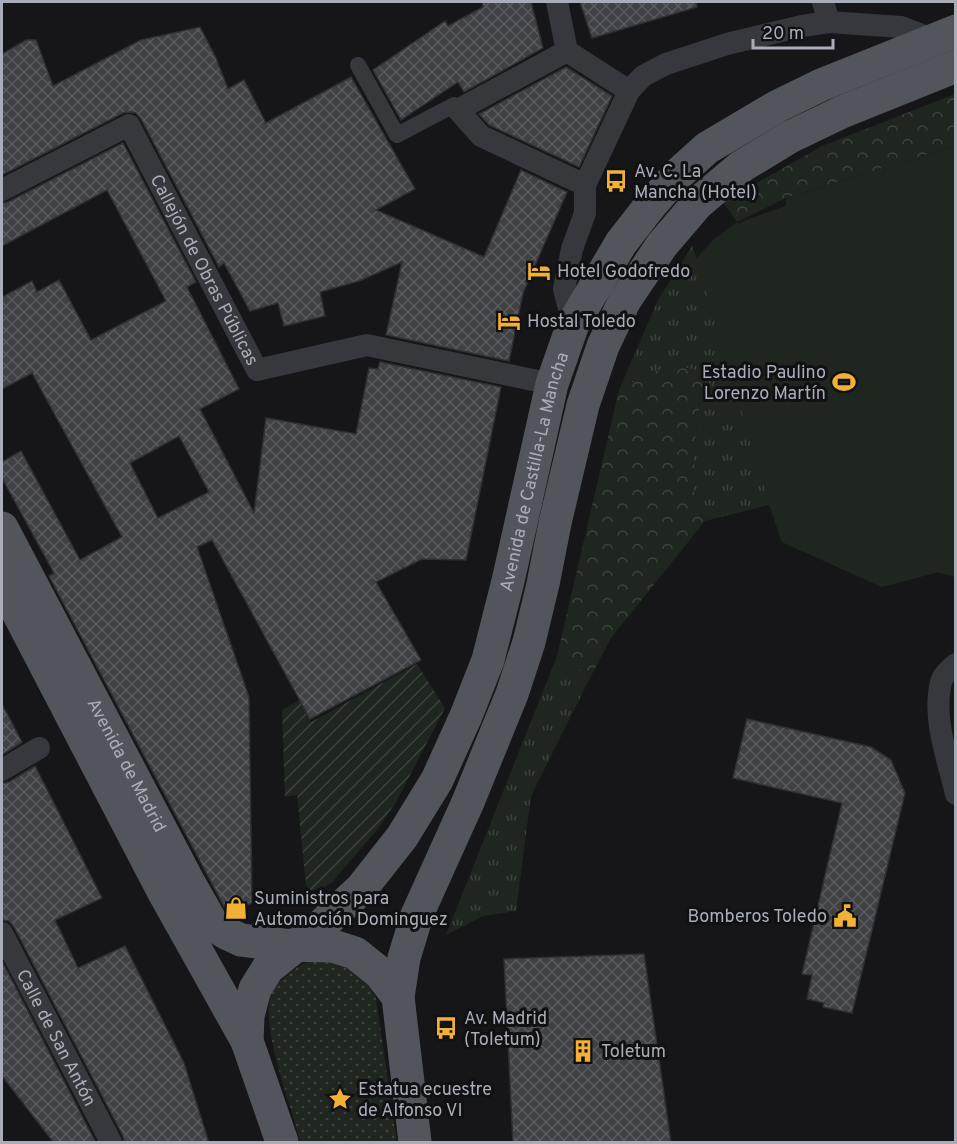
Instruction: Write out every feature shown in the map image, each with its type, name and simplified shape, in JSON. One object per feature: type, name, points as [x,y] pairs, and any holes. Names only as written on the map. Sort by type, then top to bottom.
[{"type":"main road","name":"Avenida de Castilla-La Mancha","points":[[297,946],[361,889],[402,837],[437,780],[488,660],[552,384],[573,324],[621,243],[677,175],[707,148],[778,106],[821,85],[945,36]]},
{"type":"main road","name":"Avenida de Castilla-La Mancha","points":[[398,997],[404,958],[417,915],[468,802],[512,694],[529,642],[583,405],[603,346],[625,300],[662,245],[698,203],[742,166],[790,137],[842,111],[956,66]]},
{"type":"main road","name":"Avenida de Madrid","points":[[2,528],[181,869],[213,925],[241,940],[297,946],[333,946],[355,953],[380,973],[398,997]]},
{"type":"main road","name":"Avenida de Madrid","points":[[2,582],[164,891],[247,1041],[282,1143]]},
{"type":"main road","name":"Avenida de Madrid","points":[[247,1041],[248,1016],[255,988],[268,968],[297,946]]},
{"type":"main road","points":[[398,997],[415,1143]]},
{"type":"street","points":[[557,2],[567,51],[629,91]]},
{"type":"street","points":[[573,324],[564,289],[572,249],[585,213],[585,185],[629,91],[643,76],[666,64],[727,44],[802,26],[826,12],[945,36]]},
{"type":"street","points":[[458,110],[567,51]]},
{"type":"street","points":[[358,65],[397,135],[454,105],[481,136],[585,185]]},
{"type":"street","name":"Callejón de Obras Públicas","points":[[2,190],[129,125],[257,370],[366,345],[552,384]]},
{"type":"street","points":[[956,664],[947,671],[942,681],[939,718],[956,794]]},
{"type":"street","points":[[2,770],[39,748]]},
{"type":"street","name":"Calle de San Antón","points":[[2,933],[111,1143]]},
{"type":"green space","points":[[955,94],[955,146],[786,198],[737,222],[723,202],[822,146]]},
{"type":"green space","name":"Estadio Paulino Lorenzo Martín","points":[[955,146],[955,577],[938,572],[882,587],[782,542],[696,259],[717,238],[736,225],[786,206],[786,198]]},
{"type":"green space","points":[[737,222],[955,577],[938,572],[882,587],[782,542],[769,505],[705,521],[694,495],[694,451],[700,401],[706,379],[655,371],[619,390],[658,300],[692,246],[697,259],[712,241]]},
{"type":"green space","points":[[683,367],[702,371],[706,378],[700,401],[694,451],[694,495],[705,521],[611,638],[591,676],[557,656],[619,390],[655,371]]},
{"type":"green space","points":[[557,656],[591,676],[531,796],[516,911],[483,916],[446,935]]},
{"type":"green space","points":[[417,664],[445,708],[396,802],[377,830],[332,882],[323,888],[310,891],[306,885],[297,795],[285,797],[282,710],[300,700],[311,722]]},
{"type":"green space","points":[[310,960],[336,961],[362,974],[376,998],[397,1142],[300,1142],[277,1064],[269,1021],[269,1003],[274,989],[282,980]]},
{"type":"building","points":[[482,2],[531,2],[543,48],[464,92],[458,82],[401,120],[373,70],[445,21],[448,26],[483,7]]},
{"type":"building","points":[[580,2],[696,2],[697,7],[592,38]]},
{"type":"building","points":[[200,27],[216,58],[228,89],[244,80],[266,123],[351,77],[415,189],[376,210],[484,257],[521,170],[567,192],[523,293],[509,361],[386,335],[402,262],[359,281],[320,292],[325,316],[284,326],[278,303],[250,311],[224,263],[219,267],[136,113],[123,113],[2,175],[2,54],[26,40],[36,40],[53,86],[141,40]]},
{"type":"building","points":[[566,67],[612,96],[579,167],[489,125],[479,114]]},
{"type":"building","points":[[123,143],[196,282],[187,287],[239,389],[200,409],[254,513],[266,418],[356,434],[369,368],[378,369],[380,362],[501,387],[466,560],[422,559],[376,582],[421,660],[310,719],[212,540],[197,547],[249,697],[252,903],[227,912],[49,576],[54,573],[2,478],[2,462],[21,451],[80,560],[122,537],[32,373],[2,389],[2,297],[32,281],[37,292],[59,280],[91,340],[166,301],[107,190],[2,246],[2,203]],"holes":[[[179,436],[209,492],[158,518],[130,463]]]},
{"type":"building","points":[[2,704],[22,742],[2,755]]},
{"type":"building","points":[[747,719],[871,747],[891,760],[905,793],[852,1013],[823,1007],[824,1003],[807,999],[812,975],[802,974],[842,803],[733,778]]},
{"type":"building","points":[[35,766],[102,898],[55,920],[78,968],[125,946],[184,1063],[209,1143],[124,1143],[123,1136],[14,927],[9,921],[2,920],[2,783],[9,782]]},
{"type":"building","name":"Toletum","points":[[644,954],[671,1143],[513,1143],[504,959]]},
{"type":"building","points":[[2,961],[96,1143],[54,1143],[2,1076]]},
{"type":"place","name":"Av. C. La Mancha (Hotel)","points":[[616,181]]},
{"type":"place","name":"Hotel Godofredo","points":[[539,271]]},
{"type":"place","name":"Hostal Toledo","points":[[509,321]]},
{"type":"place","name":"Estadio Paulino Lorenzo Martín","points":[[844,382]]},
{"type":"place","name":"Suministros para Automoción Dominguez","points":[[236,908]]},
{"type":"place","name":"Bomberos Toledo","points":[[845,916]]},
{"type":"place","name":"Av. Madrid (Toletum)","points":[[446,1028]]},
{"type":"place","name":"Toletum","points":[[583,1051]]},
{"type":"place","name":"Estatua ecuestre de Alfonso VI","points":[[340,1099]]}]
